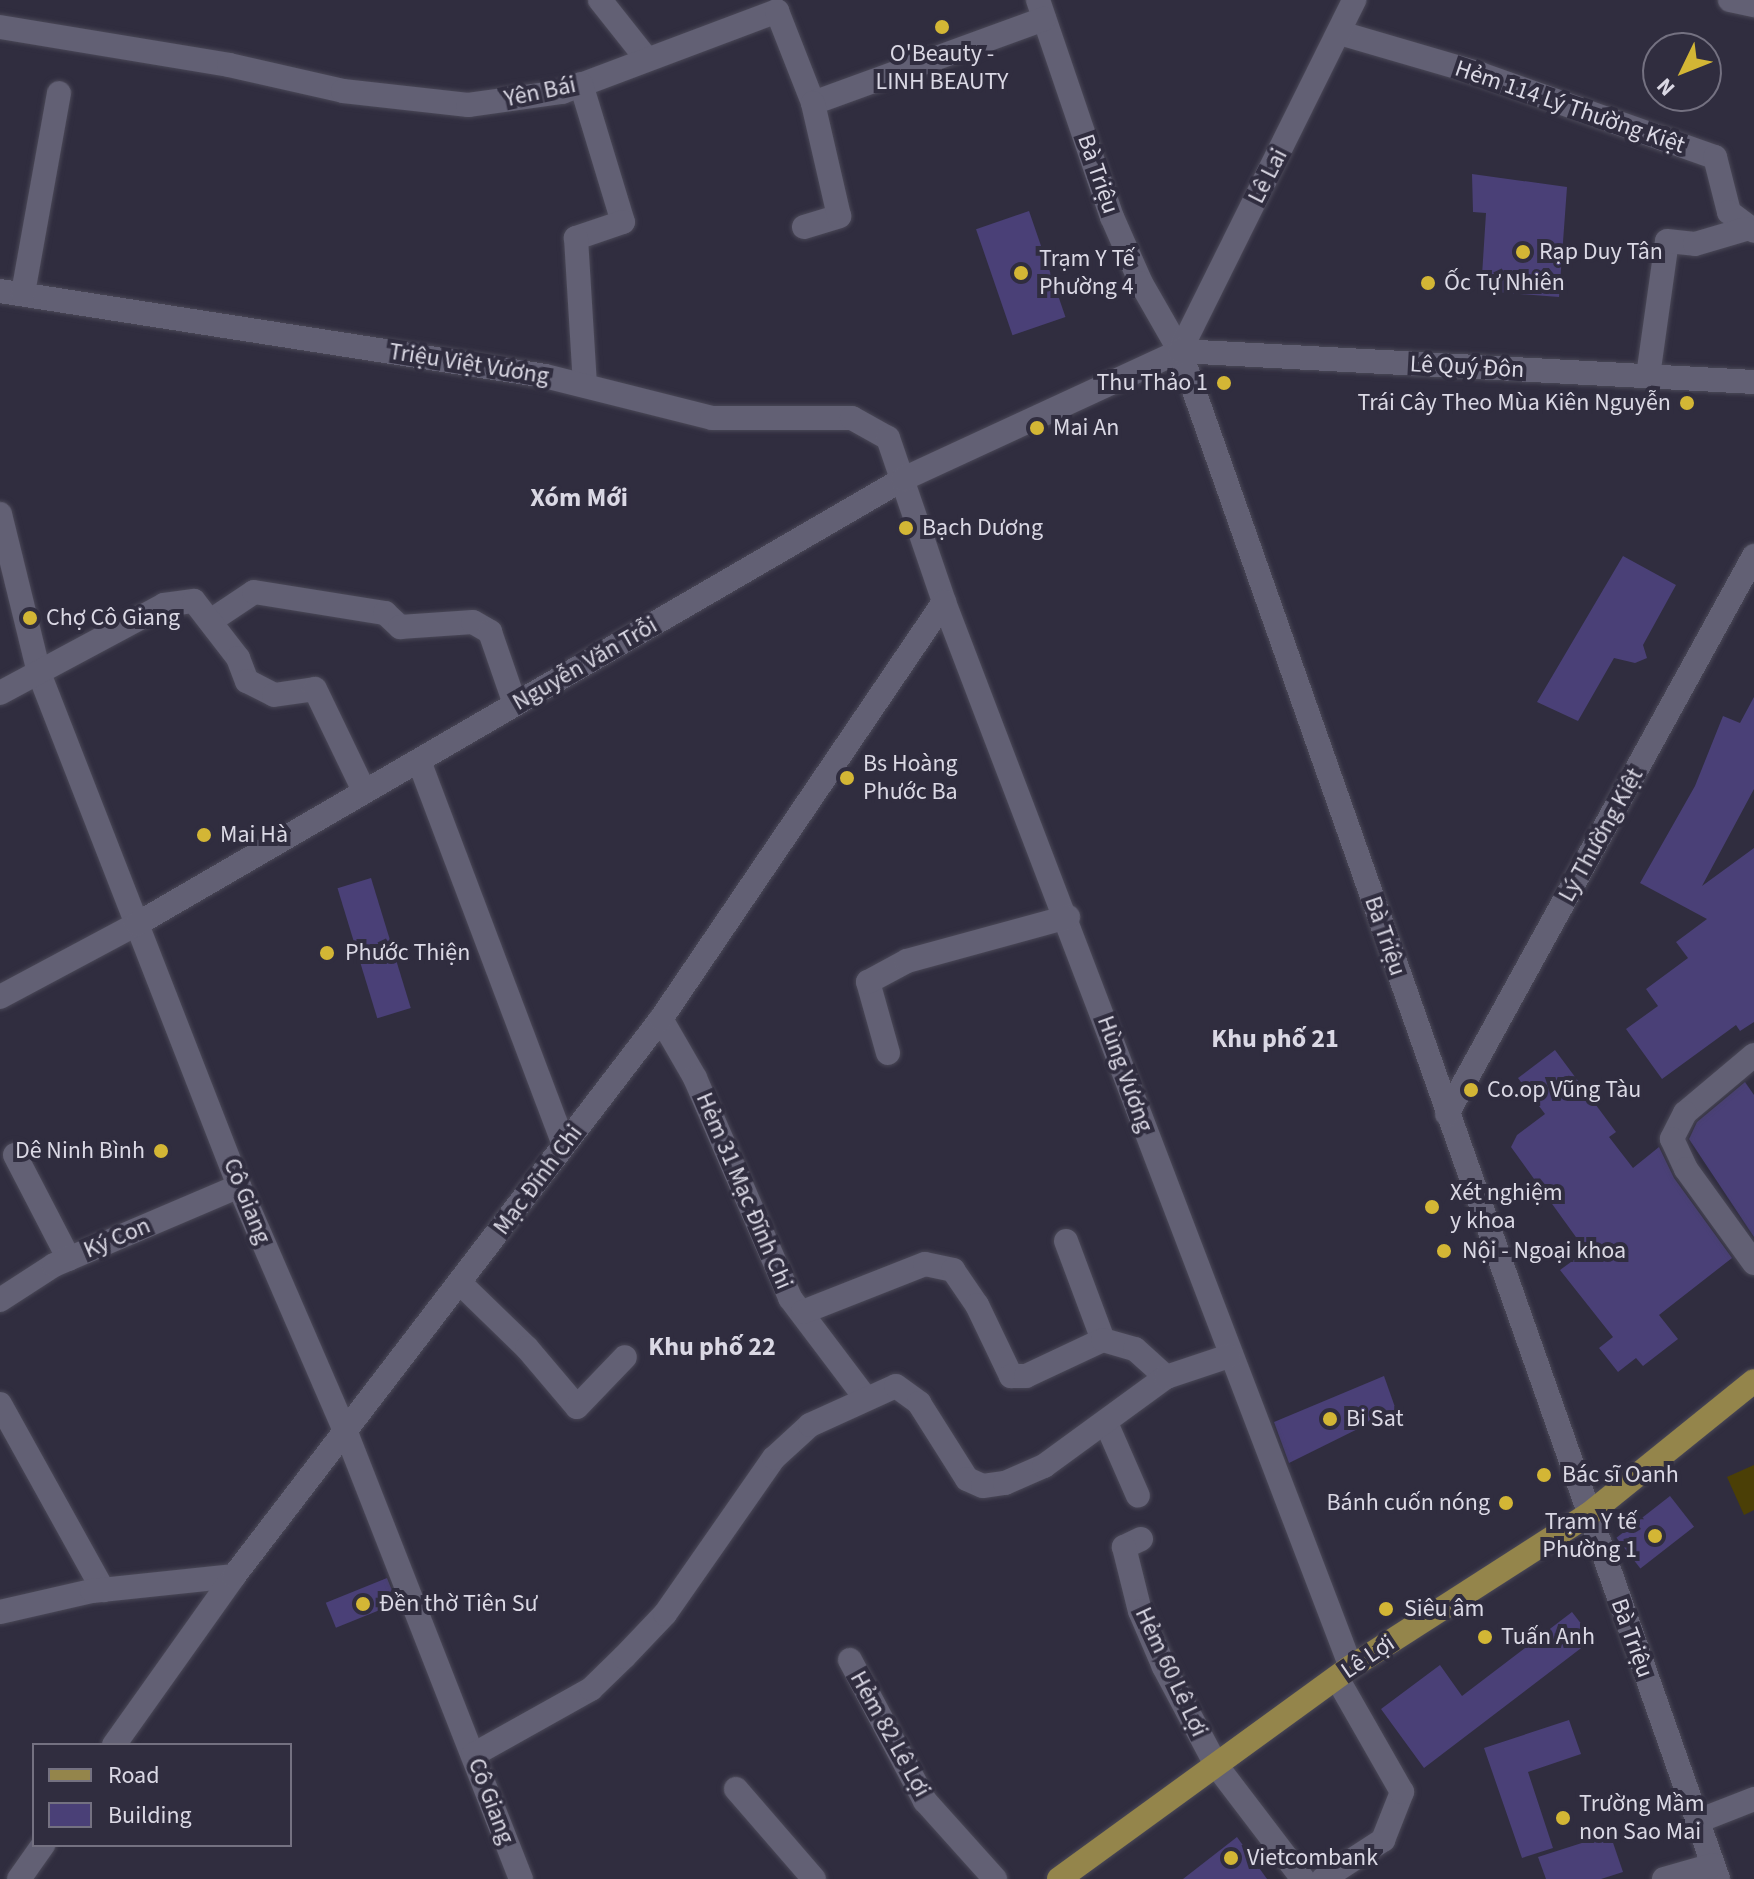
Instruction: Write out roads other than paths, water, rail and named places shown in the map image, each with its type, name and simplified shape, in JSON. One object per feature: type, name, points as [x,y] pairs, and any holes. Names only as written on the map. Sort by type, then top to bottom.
[{"type":"main road","name":"Lê Lợi","points":[[1059,1879],[1344,1672],[1588,1515],[1754,1381]]},
{"type":"street","points":[[600,0],[646,58]]},
{"type":"street","name":"Lê Lai","points":[[1180,351],[1354,0]]},
{"type":"street","points":[[1730,0],[1754,5]]},
{"type":"street","points":[[804,227],[839,216],[813,103],[1041,9]]},
{"type":"street","name":"Bà Triệu","points":[[1041,9],[1112,217],[1141,283],[1180,351],[1716,1872]]},
{"type":"street","name":"Yên Bái","points":[[0,27],[413,103],[468,105],[562,92],[777,11],[813,103]]},
{"type":"street","name":"Hẻm 114 Lý Thường Kiệt","points":[[1340,33],[1480,74],[1715,157],[1729,212],[1750,230]]},
{"type":"street","points":[[581,84],[623,222],[576,238],[585,385]]},
{"type":"street","points":[[11,292],[59,93]]},
{"type":"street","points":[[1648,376],[1667,241],[1695,244],[1750,230]]},
{"type":"street","name":"Triệu Việt Vương","points":[[11,292],[585,385],[712,418],[852,418],[888,438],[903,479]]},
{"type":"street","name":"Lê Quý Đôn","points":[[1180,351],[1754,382]]},
{"type":"street","name":"Nguyễn Văn Trỗi","points":[[0,997],[137,924],[903,479],[1180,351]]},
{"type":"street","name":"Hùng Vương","points":[[903,479],[944,602],[1068,917],[1344,1672],[1402,1792],[1383,1840],[1323,1879]]},
{"type":"street","name":"Cô Giang","points":[[0,514],[39,673],[239,1186],[347,1435],[521,1879]]},
{"type":"street","name":"Lý Thường Kiệt","points":[[1447,1114],[1754,556]]},
{"type":"street","points":[[212,620],[254,592],[385,613],[400,627],[473,622],[490,632],[515,704]]},
{"type":"street","points":[[0,693],[164,605],[194,601],[212,620],[247,681],[274,695],[315,689],[364,791]]},
{"type":"street","name":"Mạc Đĩnh Chi","points":[[115,1743],[234,1576],[347,1435],[661,1019],[944,602]]},
{"type":"street","points":[[419,761],[564,1145]]},
{"type":"street","points":[[888,1053],[868,982],[907,961],[1068,917]]},
{"type":"street","name":"Hẻm 31 Mạc Đĩnh Chi","points":[[661,1019],[695,1078],[790,1298],[865,1397]]},
{"type":"street","points":[[1754,1055],[1685,1113],[1672,1139],[1686,1169],[1754,1263]]},
{"type":"street","points":[[15,1155],[69,1259]]},
{"type":"street","name":"Ký Con","points":[[0,1300],[69,1259],[239,1186]]},
{"type":"street","points":[[1066,1241],[1103,1340]]},
{"type":"street","points":[[803,1312],[925,1264],[953,1270],[977,1305],[1011,1376],[1026,1376],[1103,1340],[1135,1349],[1166,1377]]},
{"type":"street","points":[[461,1284],[527,1348],[577,1407],[625,1357]]},
{"type":"street","points":[[473,1755],[591,1689],[665,1614],[774,1458],[810,1425],[865,1397],[896,1386],[909,1394],[956,1466],[983,1486],[1044,1466],[1107,1425],[1166,1377],[1229,1356]]},
{"type":"street","points":[[0,1404],[103,1590]]},
{"type":"street","points":[[1107,1425],[1138,1496]]},
{"type":"street","name":"Hẻm 60 Lê Lợi","points":[[1141,1539],[1124,1547],[1140,1611],[1216,1765]]},
{"type":"street","points":[[0,1612],[103,1590],[234,1576]]},
{"type":"street","name":"Hẻm 82 Lê Lợi","points":[[850,1660],[925,1801],[995,1879]]},
{"type":"street","points":[[1216,1765],[1303,1879]]},
{"type":"street","points":[[736,1789],[814,1879]]},
{"type":"street","points":[[1698,1821],[1754,1799]]},
{"type":"street","points":[[19,1879],[42,1847]]},
{"type":"street","points":[[1664,1879],[1716,1872]]},
{"type":"place","name":"O'Beauty - LINH BEAUTY","points":[[942,27]]},
{"type":"place","name":"Rạp Duy Tân","points":[[1523,252]]},
{"type":"place","name":"Trạm Y Tế Phường 4","points":[[1021,273]]},
{"type":"place","name":"Ốc Tự Nhiên","points":[[1428,283]]},
{"type":"place","name":"Thu Thảo 1","points":[[1224,383]]},
{"type":"place","name":"Trái Cây Theo Mùa Kiên Nguyễn","points":[[1687,403]]},
{"type":"place","name":"Mai An","points":[[1037,428]]},
{"type":"place","name":"Bạch Dương","points":[[906,528]]},
{"type":"place","name":"Chợ Cô Giang","points":[[30,618]]},
{"type":"place","name":"Bs Hoàng Phước Ba","points":[[847,778]]},
{"type":"place","name":"Mai Hà","points":[[204,835]]},
{"type":"place","name":"Phước Thiện","points":[[327,953]]},
{"type":"place","name":"Co.op Vũng Tàu","points":[[1471,1090]]},
{"type":"place","name":"Dê Ninh Bình","points":[[161,1151]]},
{"type":"place","name":"Xét nghiệm y khoa","points":[[1432,1207]]},
{"type":"place","name":"Nội - Ngoại khoa","points":[[1444,1251]]},
{"type":"place","name":"Bi Sat","points":[[1330,1419]]},
{"type":"place","name":"Bác sĩ Oanh","points":[[1544,1475]]},
{"type":"place","name":"Bánh cuốn nóng","points":[[1506,1503]]},
{"type":"place","name":"Trạm Y tế Phường 1","points":[[1655,1536]]},
{"type":"place","name":"Đền thờ Tiên Sư","points":[[363,1604]]},
{"type":"place","name":"Siêu âm","points":[[1386,1609]]},
{"type":"place","name":"Tuấn Anh","points":[[1485,1637]]},
{"type":"place","name":"Trường Mầm non Sao Mai","points":[[1563,1818]]},
{"type":"place","name":"Vietcombank","points":[[1231,1858]]},
{"type":"district","name":"Xóm Mới","points":[[579,498]]},
{"type":"district","name":"Khu phố 21","points":[[1275,1039]]},
{"type":"district","name":"Khu phố 22","points":[[712,1347]]}]
